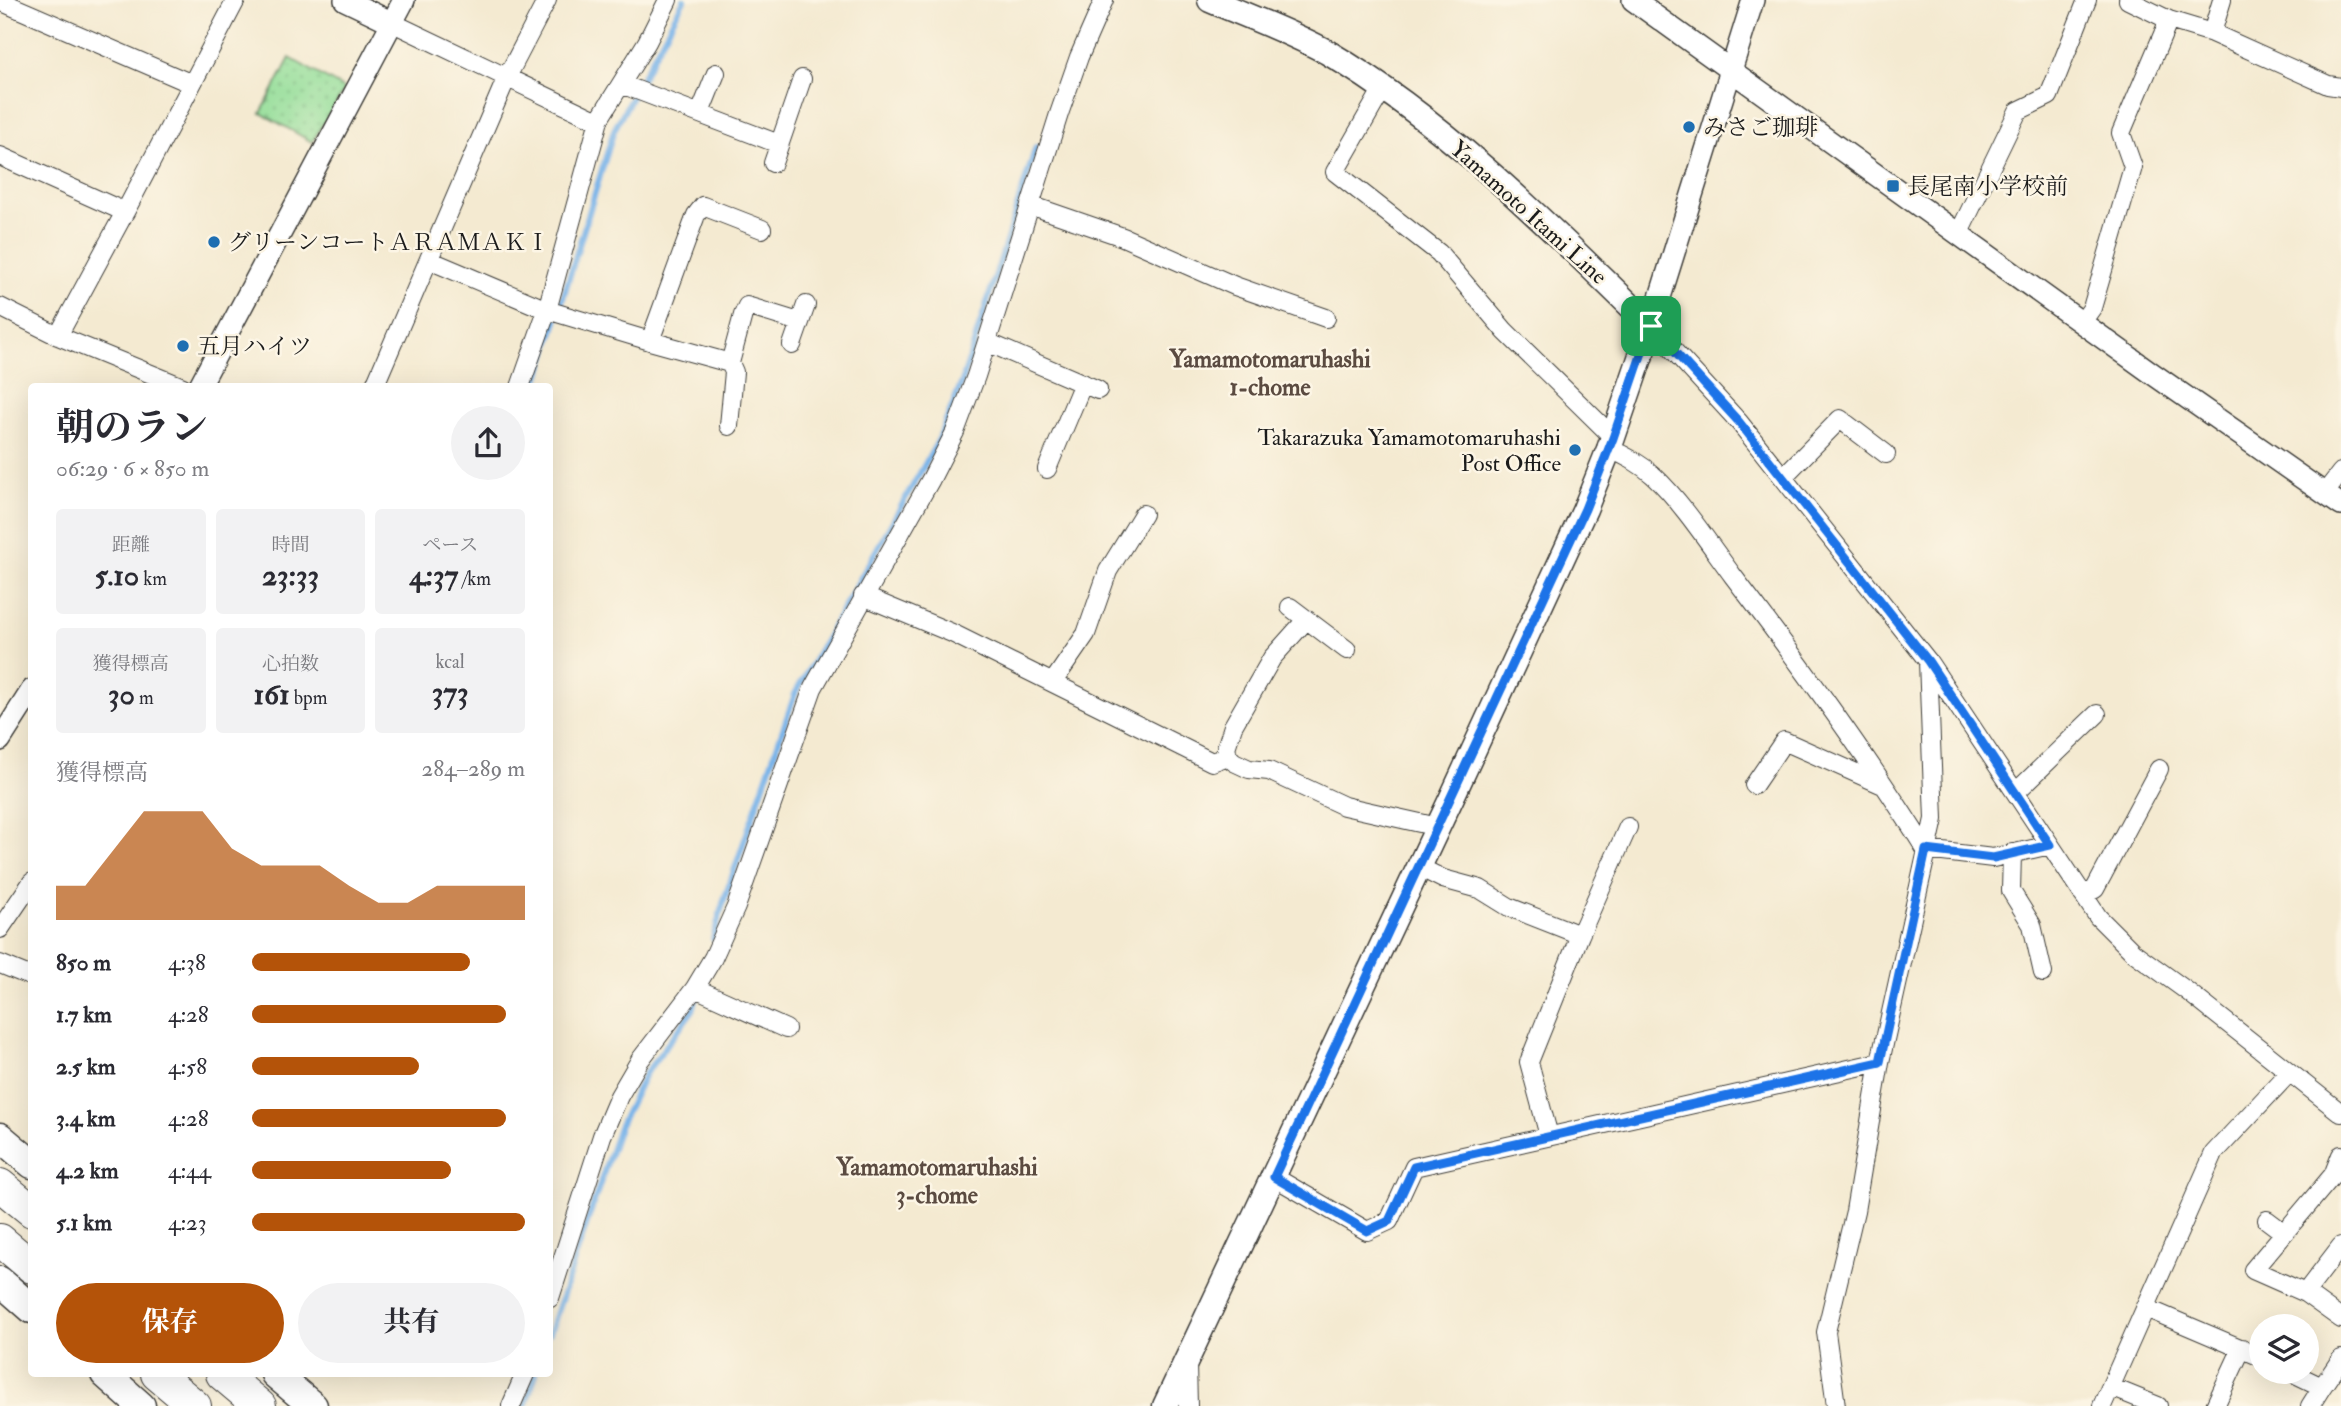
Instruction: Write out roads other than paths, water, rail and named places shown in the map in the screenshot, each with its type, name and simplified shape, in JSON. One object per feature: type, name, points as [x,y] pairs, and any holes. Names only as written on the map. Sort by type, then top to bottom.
[{"type":"highway","points":[[0,1137],[28,1161]]},
{"type":"highway","points":[[0,1185],[28,1209]]},
{"type":"highway","points":[[0,1240],[28,1264]]},
{"type":"highway","points":[[0,1281],[28,1306]]},
{"type":"highway","points":[[108,1377],[132,1403]]},
{"type":"highway","points":[[161,1377],[195,1406]]},
{"type":"highway","points":[[226,1377],[260,1406]]},
{"type":"highway","points":[[279,1377],[313,1406]]},
{"type":"main road","name":"Yamamoto Itami Line","points":[[1210,0],[1325,51],[1429,122],[1561,240],[1651,326]]},
{"type":"main road","points":[[1166,1406],[1585,509],[1651,326]]},
{"type":"street","points":[[58,337],[236,0]]},
{"type":"street","points":[[345,0],[599,120]]},
{"type":"street","points":[[201,383],[404,0]]},
{"type":"street","points":[[376,383],[508,77],[547,0]]},
{"type":"street","points":[[521,383],[547,310],[599,120],[647,42],[668,0]]},
{"type":"street","points":[[553,1289],[602,1136],[619,1096],[640,1060],[695,988],[713,958],[729,925],[806,704],[821,670],[943,456],[962,416],[1079,57],[1104,0]]},
{"type":"street","points":[[1633,0],[2332,500],[2341,472]]},
{"type":"street","points":[[1753,0],[1651,326],[1715,395],[1783,477],[1928,661],[2098,917],[2133,952],[2187,991],[2341,1113]]},
{"type":"street","points":[[1959,233],[2018,111],[2049,96],[2087,0]]},
{"type":"street","points":[[2128,0],[2169,20],[2212,33],[2328,85],[2341,87]]},
{"type":"street","points":[[2212,33],[2221,0]]},
{"type":"street","points":[[0,1],[192,84]]},
{"type":"street","points":[[2082,322],[2092,308],[2133,167],[2120,133],[2169,20]]},
{"type":"street","points":[[699,113],[716,74]]},
{"type":"street","points":[[773,163],[802,79]]},
{"type":"street","points":[[621,84],[779,144]]},
{"type":"street","points":[[1382,90],[1335,172],[1439,253],[1505,331],[1611,443],[1654,477],[1681,508],[1788,648],[1926,850]]},
{"type":"street","points":[[0,156],[125,212]]},
{"type":"street","points":[[650,341],[696,215],[706,197],[762,229]]},
{"type":"street","points":[[1030,205],[1124,237],[1235,286],[1326,318]]},
{"type":"street","points":[[429,260],[547,310],[730,363]]},
{"type":"street","points":[[729,426],[734,372],[730,363],[747,306],[803,314],[792,345]]},
{"type":"street","points":[[0,307],[58,337],[173,383]]},
{"type":"street","points":[[987,342],[1091,387],[1046,457]]},
{"type":"street","points":[[1783,477],[1840,419],[1885,454]]},
{"type":"street","points":[[1053,681],[1086,634],[1108,571],[1143,514]]},
{"type":"street","points":[[863,596],[952,633],[1053,681],[1212,762],[1228,756]]},
{"type":"street","points":[[1290,607],[1347,650]]},
{"type":"street","points":[[1306,620],[1272,658],[1233,726],[1226,748],[1228,756],[1249,769],[1269,771],[1345,806],[1438,827]]},
{"type":"street","points":[[1836,1406],[1826,1332],[1855,1211],[1880,1062],[1934,819],[1928,661]]},
{"type":"street","points":[[0,740],[28,697]]},
{"type":"street","points":[[2017,792],[2097,714]]},
{"type":"street","points":[[1754,785],[1784,741],[1884,785]]},
{"type":"street","points":[[2083,895],[2095,889],[2159,769]]},
{"type":"street","points":[[1549,1136],[1529,1062],[1580,935],[1628,827]]},
{"type":"street","points":[[1926,850],[1993,858],[2050,845]]},
{"type":"street","points":[[2012,853],[2011,891],[2032,925],[2043,973]]},
{"type":"street","points":[[1419,867],[1443,879],[1480,889],[1509,907],[1580,935]]},
{"type":"street","points":[[0,929],[28,888]]},
{"type":"street","points":[[0,964],[28,975]]},
{"type":"street","points":[[695,988],[786,1029]]},
{"type":"street","points":[[1274,1177],[1367,1231],[1389,1221],[1414,1167],[1880,1062]]},
{"type":"street","points":[[2102,1406],[2214,1153],[2289,1073]]},
{"type":"street","points":[[2341,1155],[2337,1179],[2283,1232],[2253,1270],[2305,1293],[2341,1319]]},
{"type":"street","points":[[2267,1220],[2283,1232]]},
{"type":"street","points":[[2305,1293],[2341,1246]]},
{"type":"street","points":[[2146,1308],[2249,1351]]},
{"type":"street","points":[[2215,1406],[2242,1348]]},
{"type":"street","points":[[2310,1406],[2341,1359]]},
{"type":"street","points":[[1186,1361],[1188,1406]]},
{"type":"street","points":[[511,1406],[523,1377]]},
{"type":"street","points":[[2316,1384],[2322,1387]]},
{"type":"street","points":[[2110,1387],[2158,1406]]},
{"type":"waterway","points":[[537,383],[614,130],[684,0]]},
{"type":"waterway","points":[[713,939],[795,694],[938,441],[962,382],[1036,147]]},
{"type":"waterway","points":[[553,1324],[619,1127],[645,1074],[693,1010],[697,996]]},
{"type":"waterway","points":[[525,1406],[535,1377]]},
{"type":"place","name":"みさご珈琲","points":[[1689,127]]},
{"type":"place","name":"長尾南小学校前","points":[[1893,186]]},
{"type":"place","name":"グリーンコートＡＲＡＭＡＫＩ","points":[[214,242]]},
{"type":"place","name":"五月ハイツ","points":[[183,346]]},
{"type":"place","name":"Takarazuka Yamamotomaruhashi Post Office","points":[[1575,450]]},
{"type":"district","name":"Yamamotomaruhashi 1-chome","points":[[1270,373]]},
{"type":"district","name":"Yamamotomaruhashi 3-chome","points":[[937,1181]]}]
